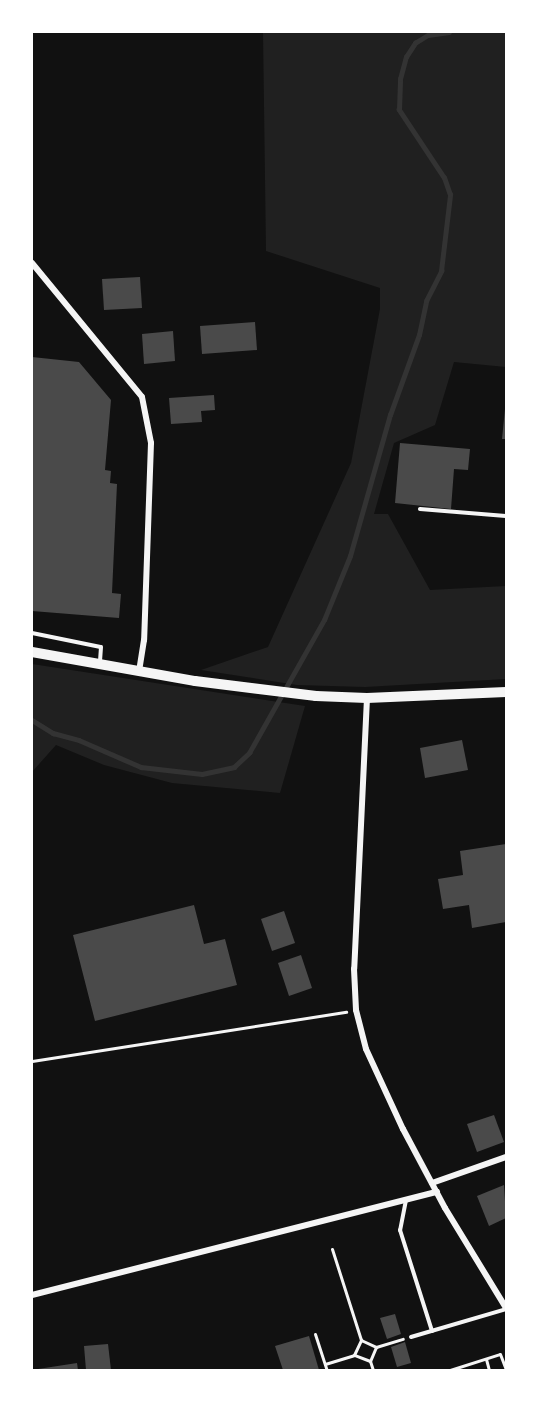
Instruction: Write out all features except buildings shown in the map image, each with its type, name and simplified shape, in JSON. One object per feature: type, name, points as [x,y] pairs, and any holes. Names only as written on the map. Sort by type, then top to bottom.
[{"type":"main road","points":[[32,652],[139,671],[316,696],[367,698],[507,692]]},
{"type":"street","points":[[32,263],[142,397],[151,443],[144,640],[139,671]]},
{"type":"street","points":[[367,698],[354,969],[356,1010],[366,1049],[403,1129],[437,1192],[507,1309]]},
{"type":"street","points":[[432,1183],[507,1157]]},
{"type":"street","points":[[32,1295],[437,1192]]},
{"type":"lane","points":[[420,509],[507,516]]},
{"type":"lane","points":[[32,633],[101,647],[100,664]]},
{"type":"lane","points":[[406,1200],[400,1230],[432,1331]]},
{"type":"lane","points":[[411,1337],[507,1309]]},
{"type":"path","points":[[32,1061],[356,1010]]},
{"type":"path","points":[[332,1249],[361,1340],[354,1355]]},
{"type":"path","points":[[315,1334],[327,1371]]},
{"type":"path","points":[[361,1340],[376,1347],[411,1337]]},
{"type":"path","points":[[373,1371],[370,1361],[376,1347]]},
{"type":"path","points":[[450,1371],[501,1354],[506,1371]]},
{"type":"path","points":[[325,1364],[354,1355],[370,1361]]},
{"type":"path","points":[[486,1359],[489,1371]]},
{"type":"shaded area","points":[[263,32],[506,32],[506,367],[454,362],[435,425],[394,443],[374,514],[388,514],[430,590],[506,586],[506,679],[365,687],[297,685],[201,670],[268,647],[351,463],[380,309],[380,288],[266,251]]},
{"type":"shaded area","points":[[32,664],[305,706],[280,793],[172,783],[104,765],[56,745],[32,772]]},
{"type":"waterway","points":[[32,720],[53,733],[79,740],[141,767],[202,774],[234,767],[249,753],[324,620],[350,556],[390,415],[419,335],[426,301],[441,271],[450,195],[444,178],[399,110],[400,79],[406,57],[415,43],[428,35],[449,32]]}]
